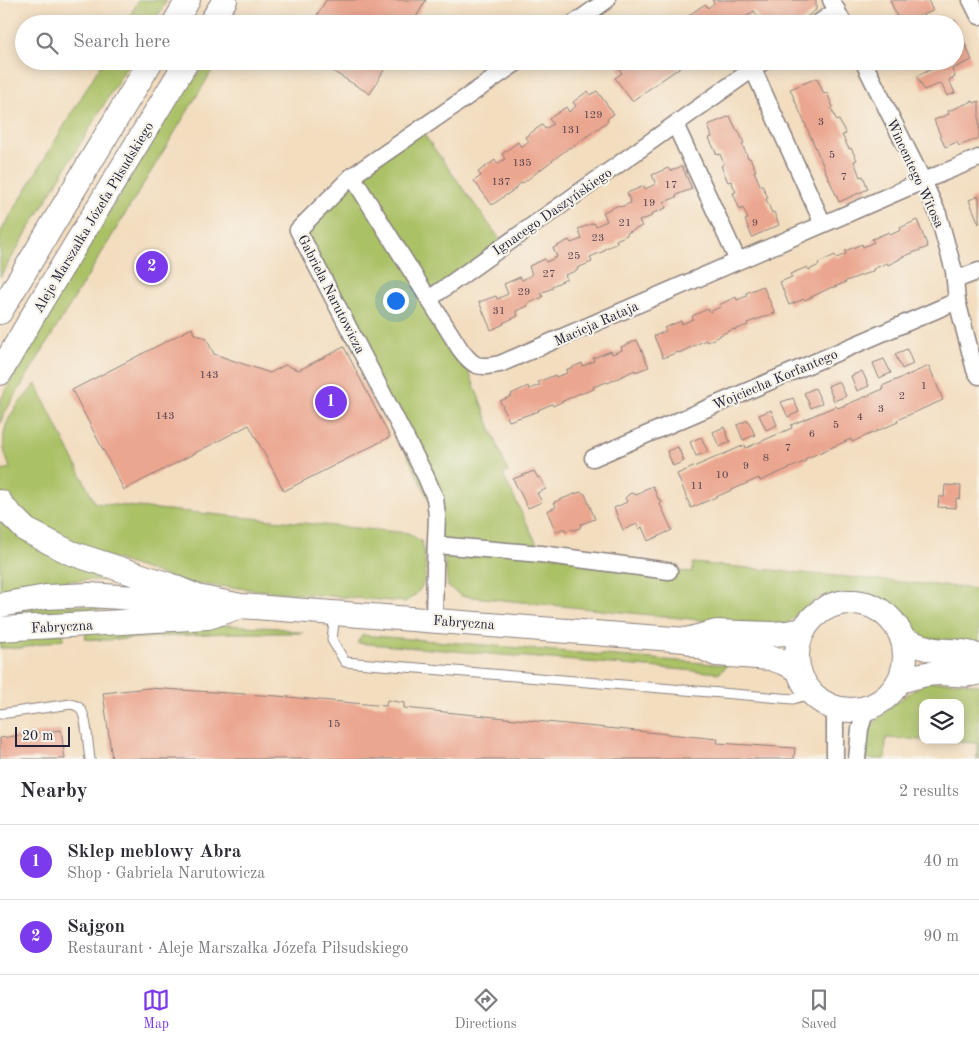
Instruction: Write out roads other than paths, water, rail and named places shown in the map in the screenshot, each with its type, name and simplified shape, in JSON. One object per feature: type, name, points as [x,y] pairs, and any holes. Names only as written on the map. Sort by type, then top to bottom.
[{"type":"street","points":[[179,15],[188,0]]},
{"type":"street","points":[[216,15],[225,0]]},
{"type":"street","points":[[586,15],[607,0]]},
{"type":"street","points":[[971,0],[979,16]]},
{"type":"street","points":[[0,312],[146,70]]},
{"type":"street","name":"Aleje Marszałka Józefa Piłsudskiego","points":[[0,373],[182,70]]},
{"type":"street","name":"Gabriela Narutowicza","points":[[434,620],[437,516],[434,498],[426,477],[298,230],[352,176],[505,70]]},
{"type":"street","name":"Ignacego Daszyńskiego","points":[[428,298],[752,70]]},
{"type":"street","name":"Ignacego Daszyńskiego","points":[[761,70],[823,224]]},
{"type":"street","name":"Wincentego Witosa","points":[[868,70],[938,214],[954,271],[957,302],[975,370],[979,376]]},
{"type":"street","points":[[675,124],[738,261]]},
{"type":"street","name":"Macieja Rataja","points":[[352,176],[468,360],[483,367],[500,364],[979,158]]},
{"type":"street","points":[[954,280],[979,272]]},
{"type":"street","name":"Wojciecha Korfantego","points":[[593,458],[957,302]]},
{"type":"street","points":[[0,502],[26,530],[71,553],[169,585],[197,597]]},
{"type":"street","points":[[437,545],[542,554],[669,571]]},
{"type":"street","name":"Fabryczna","points":[[0,605],[46,597],[64,596],[89,595],[166,600],[197,597],[241,606],[686,640],[716,632],[773,634],[804,630]]},
{"type":"street","points":[[857,601],[873,605],[886,614],[897,626],[904,640],[906,661],[900,681],[886,698],[866,709],[849,710],[832,706],[820,700],[803,681],[799,670],[798,649],[804,630],[813,617],[826,607],[841,602],[857,601]]},
{"type":"street","name":"Fabryczna","points":[[0,629],[208,617],[241,606]]},
{"type":"street","name":"Fabryczna","points":[[686,640],[716,654],[770,658],[799,670]]},
{"type":"street","points":[[904,640],[917,646],[935,650],[972,653],[979,657]]},
{"type":"street","points":[[900,681],[924,674],[973,675],[979,672]]},
{"type":"street","points":[[832,706],[835,718],[835,759]]},
{"type":"street","points":[[857,759],[860,729],[866,709]]},
{"type":"lane","points":[[335,613],[332,640],[345,662],[793,699],[800,698],[811,692]]},
{"type":"lane","points":[[0,714],[75,705],[84,715],[90,759]]},
{"type":"place","name":"Sajgon","points":[[152,267]]},
{"type":"place","name":"Sklep meblowy Abra","points":[[331,402]]}]
